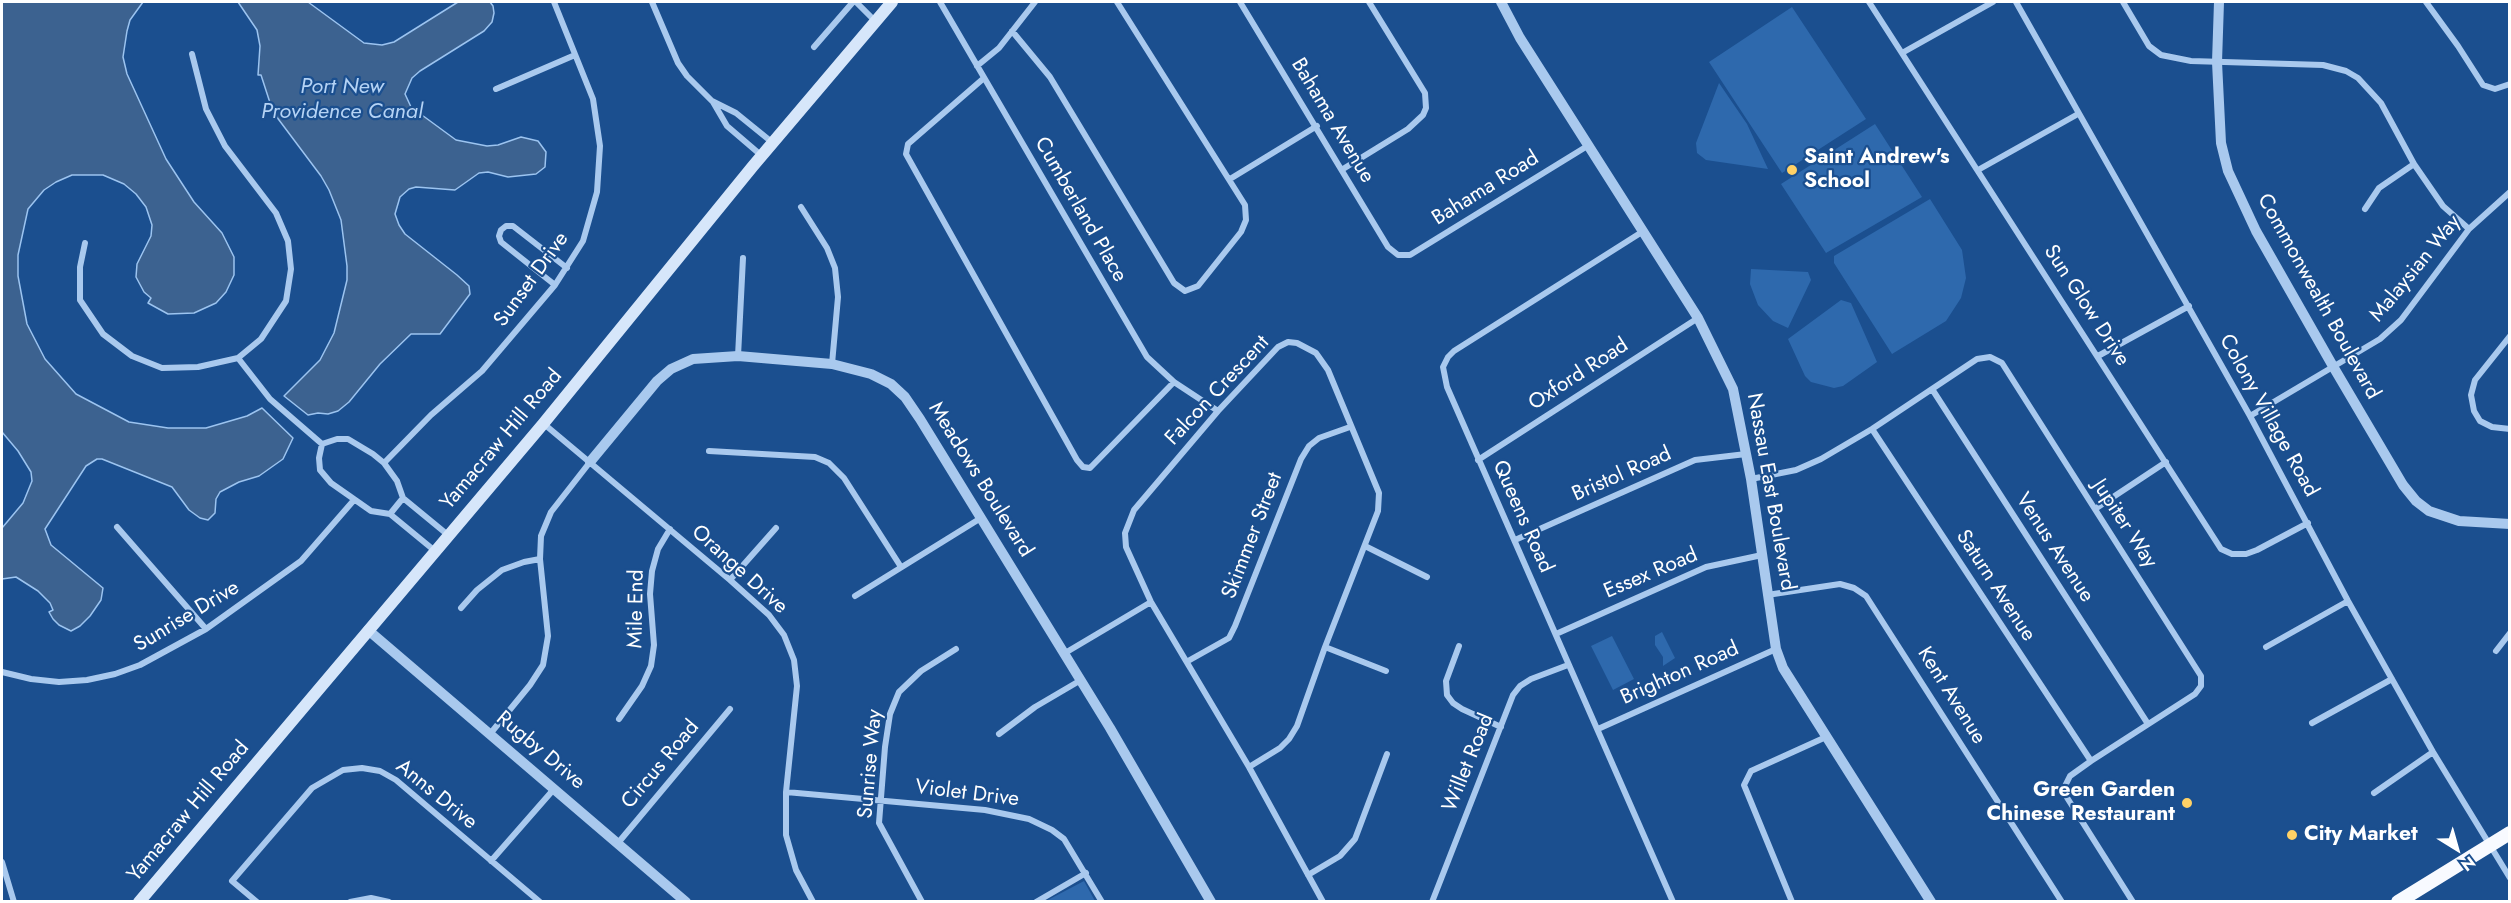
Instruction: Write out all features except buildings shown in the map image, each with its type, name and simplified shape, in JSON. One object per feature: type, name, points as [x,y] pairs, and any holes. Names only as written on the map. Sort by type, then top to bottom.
[{"type":"highway","points":[[2405,900],[2510,833]]},
{"type":"main road","name":"Yamacraw Hill Road","points":[[138,902],[543,424],[762,156],[892,2]]},
{"type":"street","name":"Sunset Drive","points":[[384,463],[431,415],[482,371],[555,285],[584,241],[597,192],[600,146],[593,99],[554,2]]},
{"type":"street","points":[[652,2],[678,63],[695,85],[712,101],[727,126],[762,156]]},
{"type":"street","points":[[814,47],[854,2],[875,21]]},
{"type":"street","name":"Cumberland Place","points":[[940,2],[1147,357],[1174,382],[1218,411]]},
{"type":"street","points":[[977,66],[999,48],[1035,2]]},
{"type":"street","points":[[1012,31],[1050,77],[1174,283],[1185,291],[1198,286],[1241,232],[1246,220],[1245,205],[1118,2]]},
{"type":"street","name":"Bahama Avenue","points":[[1240,2],[1388,247],[1398,255]]},
{"type":"street","points":[[1342,169],[1408,129],[1426,108],[1425,93],[1370,2]]},
{"type":"street","name":"Nassau East Boulevard","points":[[1500,2],[1520,38],[1698,318],[1733,389],[1751,478],[1776,649],[1783,668],[1931,902]]},
{"type":"street","name":"Sun Glow Drive","points":[[1869,2],[2221,549],[2232,554],[2246,554],[2308,523]]},
{"type":"street","points":[[1902,53],[1993,2]]},
{"type":"street","name":"Colony Village Road","points":[[2016,2],[2250,416],[2348,602],[2433,752],[2510,878]]},
{"type":"street","points":[[2123,2],[2149,46],[2161,55],[2191,62],[2323,65],[2346,71],[2364,84],[2381,103],[2414,164],[2443,206],[2469,229]]},
{"type":"street","name":"Commonwealth Boulevard","points":[[2219,2],[2217,62],[2222,143],[2228,171],[2256,231],[2403,485],[2416,501],[2429,511],[2459,521],[2510,524]]},
{"type":"street","points":[[2426,2],[2483,86],[2495,89],[2510,84]]},
{"type":"street","points":[[85,243],[80,267],[80,300],[103,333],[132,356],[162,369],[198,367],[238,358],[261,339],[286,301],[291,269],[288,241],[276,213],[225,146],[206,108],[192,54]]},
{"type":"street","points":[[496,89],[575,55]]},
{"type":"street","points":[[984,78],[908,144],[906,154],[1083,467],[1090,468],[1174,382]]},
{"type":"street","points":[[712,101],[736,113],[773,144]]},
{"type":"street","points":[[1978,170],[2078,114]]},
{"type":"street","points":[[1230,179],[1317,126]]},
{"type":"street","name":"Bahama Road","points":[[1398,255],[1410,255],[1589,144]]},
{"type":"street","points":[[2365,209],[2379,188],[2414,164]]},
{"type":"street","name":"Malaysian Way","points":[[2250,416],[2380,339],[2401,320],[2469,229],[2510,192]]},
{"type":"street","points":[[801,207],[827,248],[835,268],[838,297],[832,364]]},
{"type":"street","points":[[555,285],[501,242],[499,236],[501,230],[506,226],[513,226],[567,268]]},
{"type":"street","name":"Queens Road","points":[[1642,232],[1454,351],[1443,368],[1445,380],[1478,460],[1674,902]]},
{"type":"street","points":[[738,356],[743,258]]},
{"type":"street","points":[[2098,356],[2189,306]]},
{"type":"street","name":"Oxford Road","points":[[1478,460],[1698,318]]},
{"type":"street","points":[[2510,336],[2475,380],[2471,395],[2474,411],[2480,421],[2492,427],[2510,429]]},
{"type":"street","name":"Falcon Crescent","points":[[1249,767],[1280,748],[1297,726],[1378,511],[1379,493],[1323,361],[1307,347],[1298,343],[1288,342],[1278,347],[1218,411],[1138,505],[1127,524],[1125,533],[1126,547],[1151,602],[1249,767],[1323,902]]},
{"type":"street","name":"Meadows Boulevard","points":[[590,462],[651,388],[671,369],[699,358],[738,356],[832,364],[871,374],[899,390],[920,419],[1065,653],[1210,902]]},
{"type":"street","name":"Jupiter Way","points":[[1751,478],[1796,470],[1821,459],[1872,429],[1977,359],[1990,357],[2002,363],[2201,676],[2201,686],[2195,694],[2091,761],[2070,776],[2065,786],[2066,796],[2133,902]]},
{"type":"street","points":[[238,358],[270,399],[322,444]]},
{"type":"street","name":"Venus Avenue","points":[[1932,389],[2148,724]]},
{"type":"street","name":"Orange Drive","points":[[543,424],[730,580],[775,622],[787,642],[794,660],[797,698],[786,792],[786,823],[790,852],[796,870],[813,902]]},
{"type":"street","name":"Skimmer Street","points":[[1188,661],[1229,638],[1301,459],[1309,446],[1319,438],[1350,427]]},
{"type":"street","name":"Saturn Avenue","points":[[1872,429],[2091,761]]},
{"type":"street","points":[[322,444],[337,439],[348,439],[384,463],[397,481],[403,498],[448,535]]},
{"type":"street","points":[[322,444],[319,458],[320,470],[331,483],[371,512],[390,514],[435,550]]},
{"type":"street","points":[[709,450],[814,457],[829,463],[844,478],[901,567]]},
{"type":"street","name":"Bristol Road","points":[[1515,540],[1695,460],[1747,454]]},
{"type":"street","points":[[490,734],[534,680],[545,658],[548,626],[540,559],[542,536],[548,518],[590,462]]},
{"type":"street","points":[[2095,509],[2166,462]]},
{"type":"street","points":[[390,514],[403,498]]},
{"type":"street","name":"Sunrise Drive","points":[[2,672],[31,679],[59,682],[87,680],[115,674],[140,665],[206,629],[301,561],[354,500]]},
{"type":"street","points":[[855,596],[981,518]]},
{"type":"street","points":[[117,527],[206,629]]},
{"type":"street","points":[[730,580],[776,528]]},
{"type":"street","name":"Mile End","points":[[619,719],[642,686],[651,666],[654,645],[652,571],[658,549],[670,529]]},
{"type":"street","points":[[1365,546],[1427,577]]},
{"type":"street","name":"Essex Road","points":[[1556,634],[1706,567],[1762,555]]},
{"type":"street","points":[[461,608],[477,590],[502,570],[540,559]]},
{"type":"street","name":"Kent Avenue","points":[[1767,595],[1840,584],[1854,588],[1866,596],[2062,902]]},
{"type":"street","points":[[1065,653],[1151,602]]},
{"type":"street","points":[[2266,647],[2348,602]]},
{"type":"street","name":"Rugby Drive","points":[[368,630],[686,902]]},
{"type":"street","points":[[2496,651],[2510,633]]},
{"type":"street","points":[[1459,646],[1446,681],[1447,695],[1462,709],[1501,726]]},
{"type":"street","points":[[1325,647],[1386,671]]},
{"type":"street","name":"Sunrise Way","points":[[922,902],[881,829],[878,817],[887,730],[895,699],[912,678],[956,649]]},
{"type":"street","name":"Brighton Road","points":[[1598,729],[1776,649]]},
{"type":"street","name":"Willet Road","points":[[1432,902],[1513,695],[1531,679],[1568,665]]},
{"type":"street","points":[[2312,723],[2392,679]]},
{"type":"street","points":[[999,734],[1035,707],[1081,680]]},
{"type":"street","name":"Circus Road","points":[[618,843],[730,709]]},
{"type":"street","points":[[1792,902],[1744,785],[1751,771],[1826,737]]},
{"type":"street","points":[[2374,793],[2433,752]]},
{"type":"street","points":[[1308,876],[1340,856],[1355,839],[1387,754]]},
{"type":"street","name":"Anns Drive","points":[[256,902],[232,881],[306,793],[324,779],[350,768],[368,768],[387,774],[540,902]]},
{"type":"street","points":[[491,861],[554,789]]},
{"type":"street","name":"Violet Drive","points":[[786,792],[1002,812],[1029,819],[1052,830],[1064,839],[1102,902]]},
{"type":"street","points":[[2,862],[14,902]]},
{"type":"street","points":[[1036,902],[1086,873]]},
{"type":"street","points":[[350,902],[371,898],[389,902]]},
{"type":"shaded area","points":[[1792,7],[1866,119],[1782,173],[1709,62]]},
{"type":"shaded area","points":[[1719,83],[1747,124],[1768,169],[1706,160],[1697,153],[1696,143]]},
{"type":"shaded area","points":[[1875,124],[1922,197],[1826,253],[1781,184]]},
{"type":"shaded area","points":[[1930,199],[1962,250],[1966,278],[1961,298],[1946,321],[1892,354],[1834,263],[1834,256]]},
{"type":"shaded area","points":[[1751,269],[1808,272],[1811,280],[1788,328],[1773,321],[1758,305],[1750,284]]},
{"type":"shaded area","points":[[1841,300],[1851,303],[1877,362],[1843,386],[1834,388],[1811,382],[1805,376],[1788,339]]},
{"type":"shaded area","points":[[1662,632],[1675,658],[1663,666],[1663,657],[1655,645],[1655,636]]},
{"type":"shaded area","points":[[1612,636],[1634,679],[1613,690],[1591,646]]},
{"type":"shaded area","points":[[1084,881],[1095,901],[1046,901]]},
{"type":"water","points":[[2,2],[143,2],[130,20],[127,31],[123,57],[127,74],[166,159],[194,202],[222,233],[234,257],[234,275],[226,292],[216,303],[194,313],[168,314],[148,303],[151,298],[144,292],[136,277],[137,264],[151,236],[152,225],[146,207],[136,194],[124,184],[103,175],[72,175],[56,182],[44,190],[28,209],[18,255],[18,276],[27,324],[45,359],[76,394],[129,422],[168,428],[206,428],[247,416],[262,408],[293,438],[283,459],[259,476],[239,482],[220,492],[216,499],[215,513],[208,520],[200,518],[189,510],[172,487],[102,459],[97,459],[86,466],[45,529],[51,545],[103,588],[101,600],[90,616],[71,631],[53,619],[49,612],[53,610],[50,603],[38,591],[16,577],[2,579],[2,528],[23,503],[32,481],[31,472],[18,451],[2,432]]},
{"type":"water","name":"Port New Providence Canal","points":[[238,2],[308,2],[364,43],[382,45],[394,42],[458,2],[490,2],[494,13],[492,22],[484,31],[420,71],[412,78],[405,94],[411,107],[456,140],[487,146],[498,145],[521,137],[538,141],[546,152],[545,167],[536,174],[508,177],[488,172],[479,173],[455,190],[416,187],[409,189],[400,197],[395,214],[405,234],[469,286],[470,294],[440,334],[411,334],[380,364],[349,402],[338,411],[328,414],[308,415],[284,396],[320,360],[334,333],[347,280],[341,220],[321,176],[273,112],[261,75],[258,75],[260,46],[257,30]]},
{"type":"place","name":"Saint Andrew's School","points":[[1792,170]]},
{"type":"place","name":"Green Garden Chinese Restaurant","points":[[2187,803]]},
{"type":"place","name":"City Market","points":[[2292,835]]}]
